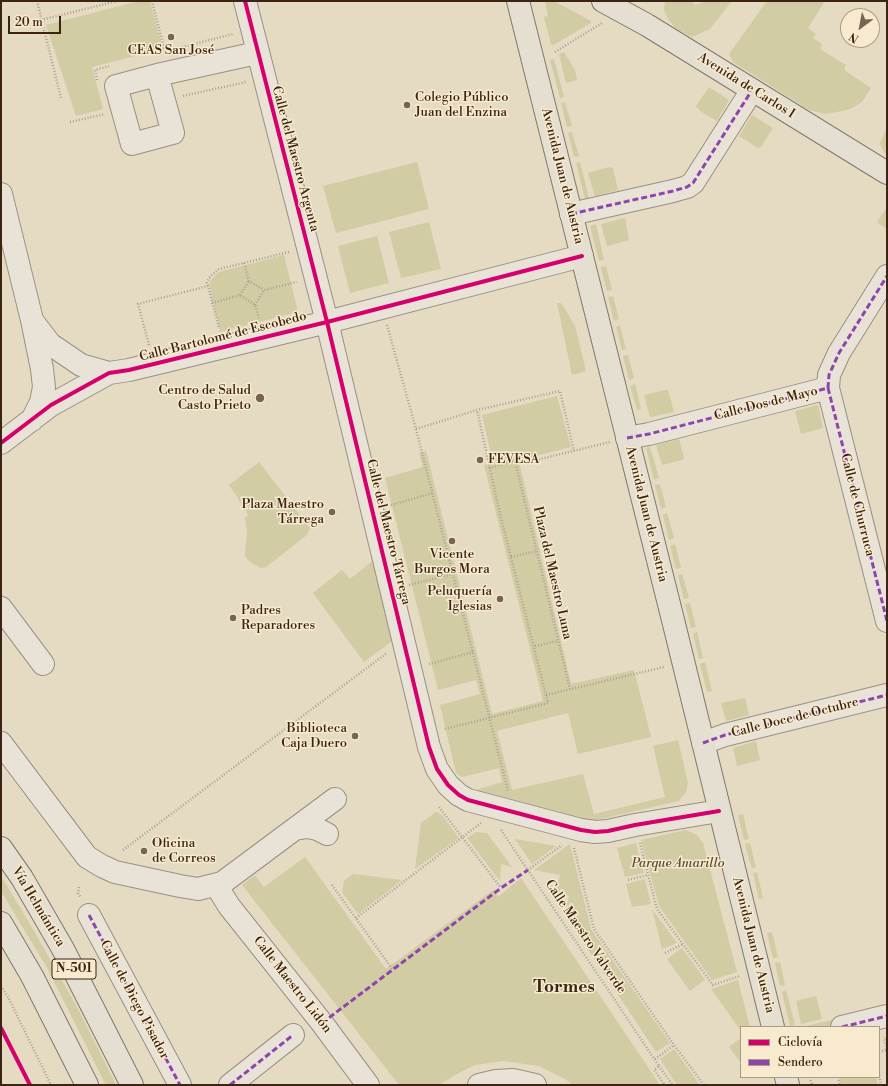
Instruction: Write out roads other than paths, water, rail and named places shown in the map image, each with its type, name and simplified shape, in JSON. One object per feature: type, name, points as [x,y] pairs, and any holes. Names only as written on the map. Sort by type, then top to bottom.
[{"type":"main road","name":"Avenida Juan de Austria","points":[[518,1],[773,1026]]},
{"type":"main road","name":"Avenida de Carlos I","points":[[603,1],[647,25],[887,173]]},
{"type":"main road","name":"Vía Helmántica","points":[[3,848],[63,949],[132,1085]]},
{"type":"main road","points":[[1,923],[32,976],[87,1085]]},
{"type":"street","name":"Calle del Maestro Argenta","points":[[244,1],[327,322]]},
{"type":"street","points":[[157,75],[257,52]]},
{"type":"street","points":[[571,214],[673,191],[693,183],[752,90]]},
{"type":"street","points":[[1,194],[32,320],[44,387],[41,402],[32,420]]},
{"type":"street","name":"Calle Bartolomé de Escobedo","points":[[1,443],[51,405],[109,373],[129,370],[327,322],[582,256]]},
{"type":"street","name":"Calle Dos de Mayo","points":[[627,438],[649,434],[828,388],[828,375],[839,353],[887,276]]},
{"type":"street","name":"Calle Bartolomé de Escobedo","points":[[32,320],[50,344],[80,365],[109,373]]},
{"type":"street","name":"Calle del Maestro Tárrega","points":[[327,322],[427,737],[437,769],[448,785],[458,795],[468,800],[581,830],[595,832],[719,811]]},
{"type":"street","points":[[51,405],[80,365]]},
{"type":"street","name":"Calle de Churruca","points":[[828,388],[887,621]]},
{"type":"street","points":[[1,608],[43,664]]},
{"type":"street","name":"Calle Doce de Octubre","points":[[703,743],[725,735],[887,695]]},
{"type":"street","points":[[1,743],[87,856],[102,866],[115,872],[189,887],[198,888],[216,885],[230,878],[335,799]]},
{"type":"street","points":[[295,829],[307,827],[327,834]]},
{"type":"street","name":"Calle Maestro Lidón","points":[[216,885],[229,906],[317,1017],[368,1085]]},
{"type":"street","name":"Calle de Diego Pisador","points":[[89,915],[180,1085]]},
{"type":"street","points":[[230,1085],[293,1035]]},
{"type":"street","points":[[479,1085],[496,1081],[513,1080],[535,1085]]},
{"type":"place","name":"CEAS San José","points":[[171,37]]},
{"type":"place","name":"Colegio Público Juan del Enzina","points":[[407,105]]},
{"type":"place","name":"Centro de Salud Casto Prieto","points":[[260,398]]},
{"type":"place","name":"FEVESA","points":[[480,460]]},
{"type":"place","name":"Plaza Maestro Tárrega","points":[[332,512]]},
{"type":"place","name":"Vicente Burgos Mora","points":[[452,541]]},
{"type":"place","name":"Peluquería Iglesias","points":[[500,599]]},
{"type":"place","name":"Padres Reparadores","points":[[233,618]]},
{"type":"place","name":"Biblioteca Caja Duero","points":[[355,736]]},
{"type":"place","name":"Oficina de Correos","points":[[144,851]]},
{"type":"district","name":"Tormes","points":[[564,988]]},
{"type":"park label","name":"Parque Amarillo","points":[[678,864]]}]
